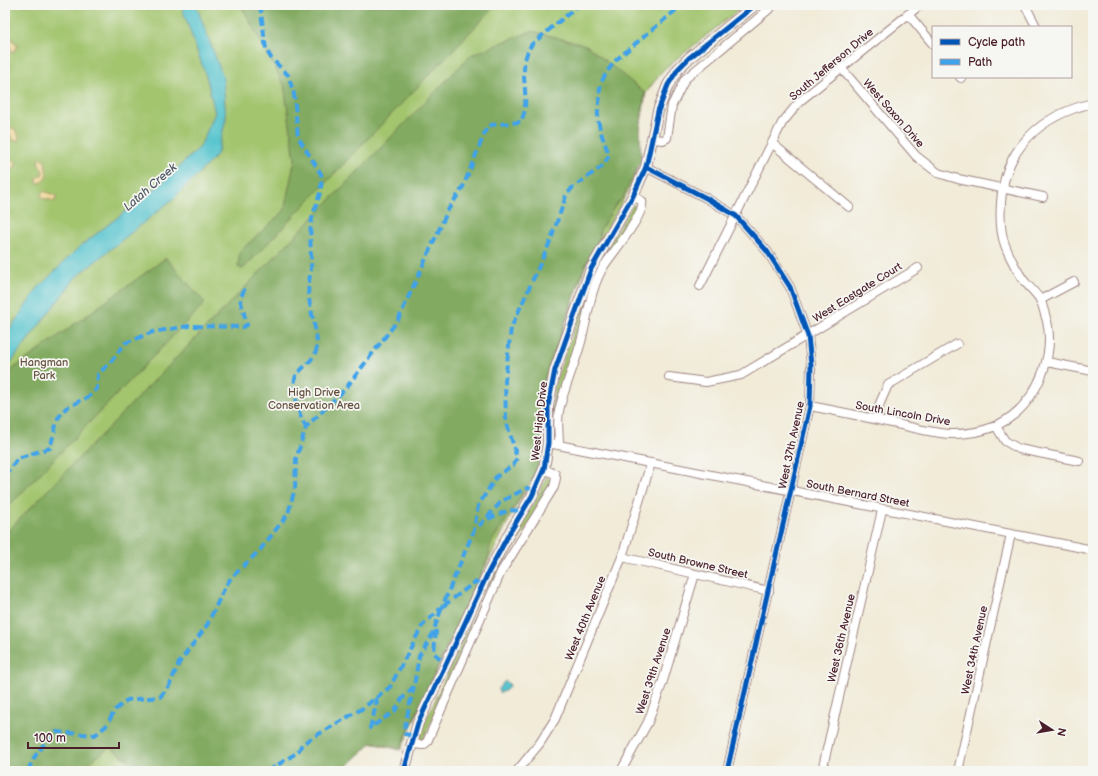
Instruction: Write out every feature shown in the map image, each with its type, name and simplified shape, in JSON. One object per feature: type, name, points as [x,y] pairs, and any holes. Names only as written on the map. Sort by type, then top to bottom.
[{"type":"main road","name":"West High Drive","points":[[404,771],[418,724],[488,573],[510,532],[532,496],[544,470],[548,443],[548,406],[555,370],[591,269],[633,196],[646,167],[658,111],[668,85],[678,70],[705,45],[755,5]]},
{"type":"street","points":[[653,139],[663,140],[667,138],[672,105],[685,79],[774,5]]},
{"type":"street","name":"South Jefferson Drive","points":[[700,286],[773,144],[782,123],[800,101],[842,69],[920,5]]},
{"type":"street","points":[[1025,5],[1036,26]]},
{"type":"street","points":[[908,14],[932,43]]},
{"type":"street","name":"West Saxon Drive","points":[[842,69],[916,156],[938,173],[958,179],[1042,196]]},
{"type":"street","name":"South Lincoln Drive","points":[[810,406],[950,434],[974,432],[996,426],[1013,415],[1028,402],[1036,389],[1047,362],[1050,343],[1047,322],[1040,300],[1014,265],[1004,243],[1000,218],[1002,188],[1011,159],[1028,136],[1057,114],[1093,103]]},
{"type":"street","points":[[773,144],[849,206]]},
{"type":"street","name":"West 37th Avenue","points":[[646,167],[706,198],[736,216],[767,251],[790,287],[808,336],[811,365],[810,406],[727,771]]},
{"type":"street","name":"West High Drive","points":[[559,445],[559,412],[566,384],[582,341],[598,276],[626,235],[643,204],[642,201],[633,196]]},
{"type":"street","name":"West Eastgate Court","points":[[668,377],[706,382],[741,375],[808,336],[918,268]]},
{"type":"street","points":[[1040,300],[1074,282]]},
{"type":"street","points":[[876,419],[880,403],[888,385],[957,344]]},
{"type":"street","points":[[1047,362],[1093,371]]},
{"type":"street","points":[[996,426],[1005,441],[1018,449],[1079,461]]},
{"type":"street","name":"South Bernard Street","points":[[548,443],[882,510],[1093,550]]},
{"type":"street","name":"West 40th Avenue","points":[[517,771],[540,743],[555,719],[622,557],[651,463]]},
{"type":"street","points":[[413,744],[423,745],[426,742],[501,572],[548,499],[554,487],[556,475],[554,472],[544,470]]},
{"type":"street","name":"West 36th Avenue","points":[[822,771],[882,510]]},
{"type":"street","name":"West 34th Avenue","points":[[958,771],[1011,534]]},
{"type":"street","name":"South Browne Street","points":[[622,557],[769,591]]},
{"type":"street","name":"West 39th Avenue","points":[[621,771],[648,722],[662,684],[695,574]]},
{"type":"green space","name":"High Drive Conservation Area","points":[[5,5],[745,5],[663,70],[646,93],[639,134],[639,158],[634,181],[586,265],[545,382],[537,470],[506,525],[454,632],[401,750],[353,739],[275,771],[5,771]]},
{"type":"green space","points":[[241,5],[496,5],[243,269],[238,267],[240,251],[284,211],[295,159],[284,85]]},
{"type":"green space","name":"High Drive Conservation Area","points":[[532,31],[586,45],[645,93],[640,130],[641,161],[622,199],[617,203],[600,230],[599,239],[585,265],[544,382],[538,469],[533,481],[525,490],[490,546],[489,556],[400,749],[373,742],[342,771],[145,771],[110,747],[78,771],[5,771],[5,534],[471,55]]},
{"type":"green space","points":[[633,205],[639,208],[596,274],[576,348],[558,399],[554,431],[552,424],[554,386],[599,260]]},
{"type":"green space","name":"Hangman Park","points":[[166,258],[205,303],[5,510],[5,377],[10,371]]},
{"type":"green space","points":[[547,476],[552,481],[544,500],[497,573],[423,740],[420,738],[422,729],[504,550],[537,498]]},
{"type":"sand","points":[[5,35],[11,37],[18,45],[13,52],[11,51],[10,45],[5,41]]},
{"type":"sand","points":[[11,128],[14,128],[19,136],[18,141],[13,140],[8,131]]},
{"type":"sand","points":[[40,158],[45,160],[46,177],[39,183],[37,182],[37,178],[42,175],[43,171],[38,162]]},
{"type":"sand","points":[[13,160],[17,163],[12,171],[5,170],[5,165],[8,165]]},
{"type":"sand","points":[[44,191],[56,196],[56,200],[54,201],[42,198],[41,195]]},
{"type":"water","points":[[181,5],[196,5],[223,77],[226,119],[217,155],[173,199],[76,277],[5,370],[5,336],[38,288],[78,248],[157,187],[200,147],[215,113],[207,79]]},
{"type":"water","points":[[505,681],[510,685],[506,690],[500,693],[498,689]]},
{"type":"marked path","points":[[260,5],[266,49],[271,58],[288,75],[294,94],[298,137],[321,174],[322,181],[320,194],[311,225],[311,268],[308,290],[317,348],[311,360],[295,377],[294,384],[298,408],[306,427]]},
{"type":"marked path","points":[[28,771],[33,760],[47,740],[56,732],[95,735],[106,726],[115,710],[127,700],[160,697],[169,686],[179,663],[207,625],[225,587],[231,578],[260,550],[288,514],[295,488],[296,459],[306,427],[346,388],[398,320],[448,210],[463,187],[487,127],[491,125],[521,122],[525,108],[525,59],[532,44],[579,5]]},
{"type":"marked path","points":[[268,771],[298,752],[302,744],[363,708],[390,687],[422,626],[442,607],[474,530],[478,506],[496,477],[513,465],[517,458],[506,420],[505,381],[511,328],[550,242],[566,196],[572,188],[604,165],[609,155],[598,121],[598,106],[602,81],[617,59],[682,5]]},
{"type":"marked path","points":[[5,476],[18,458],[50,448],[58,418],[66,408],[88,397],[97,389],[98,374],[110,363],[125,343],[153,332],[189,326],[243,327],[247,325],[240,299],[245,288]]},
{"type":"marked path","points":[[479,526],[502,501],[527,488],[534,490]]},
{"type":"marked path","points":[[488,519],[509,510],[522,511]]},
{"type":"marked path","points":[[375,698],[377,702],[370,728],[395,711],[402,699],[414,686],[419,656],[432,635],[442,607],[475,582],[483,585]]},
{"type":"marked path","points":[[436,630],[434,653],[446,664]]},
{"type":"marked path","points":[[414,686],[404,730],[405,734],[414,736]]},
{"type":"marked path","points":[[237,771],[249,771]]},
{"type":"cycle path","points":[[404,771],[418,723],[488,573],[510,532],[532,496],[544,469],[548,443],[548,406],[555,370],[591,269],[633,196],[646,167],[658,111],[668,85],[678,69],[689,58],[755,5]]},
{"type":"cycle path","points":[[646,167],[706,198],[736,216],[767,251],[790,287],[808,336],[811,365],[810,406],[727,771]]},
{"type":"water label","name":"Latah Creek","points":[[150,187]]}]
